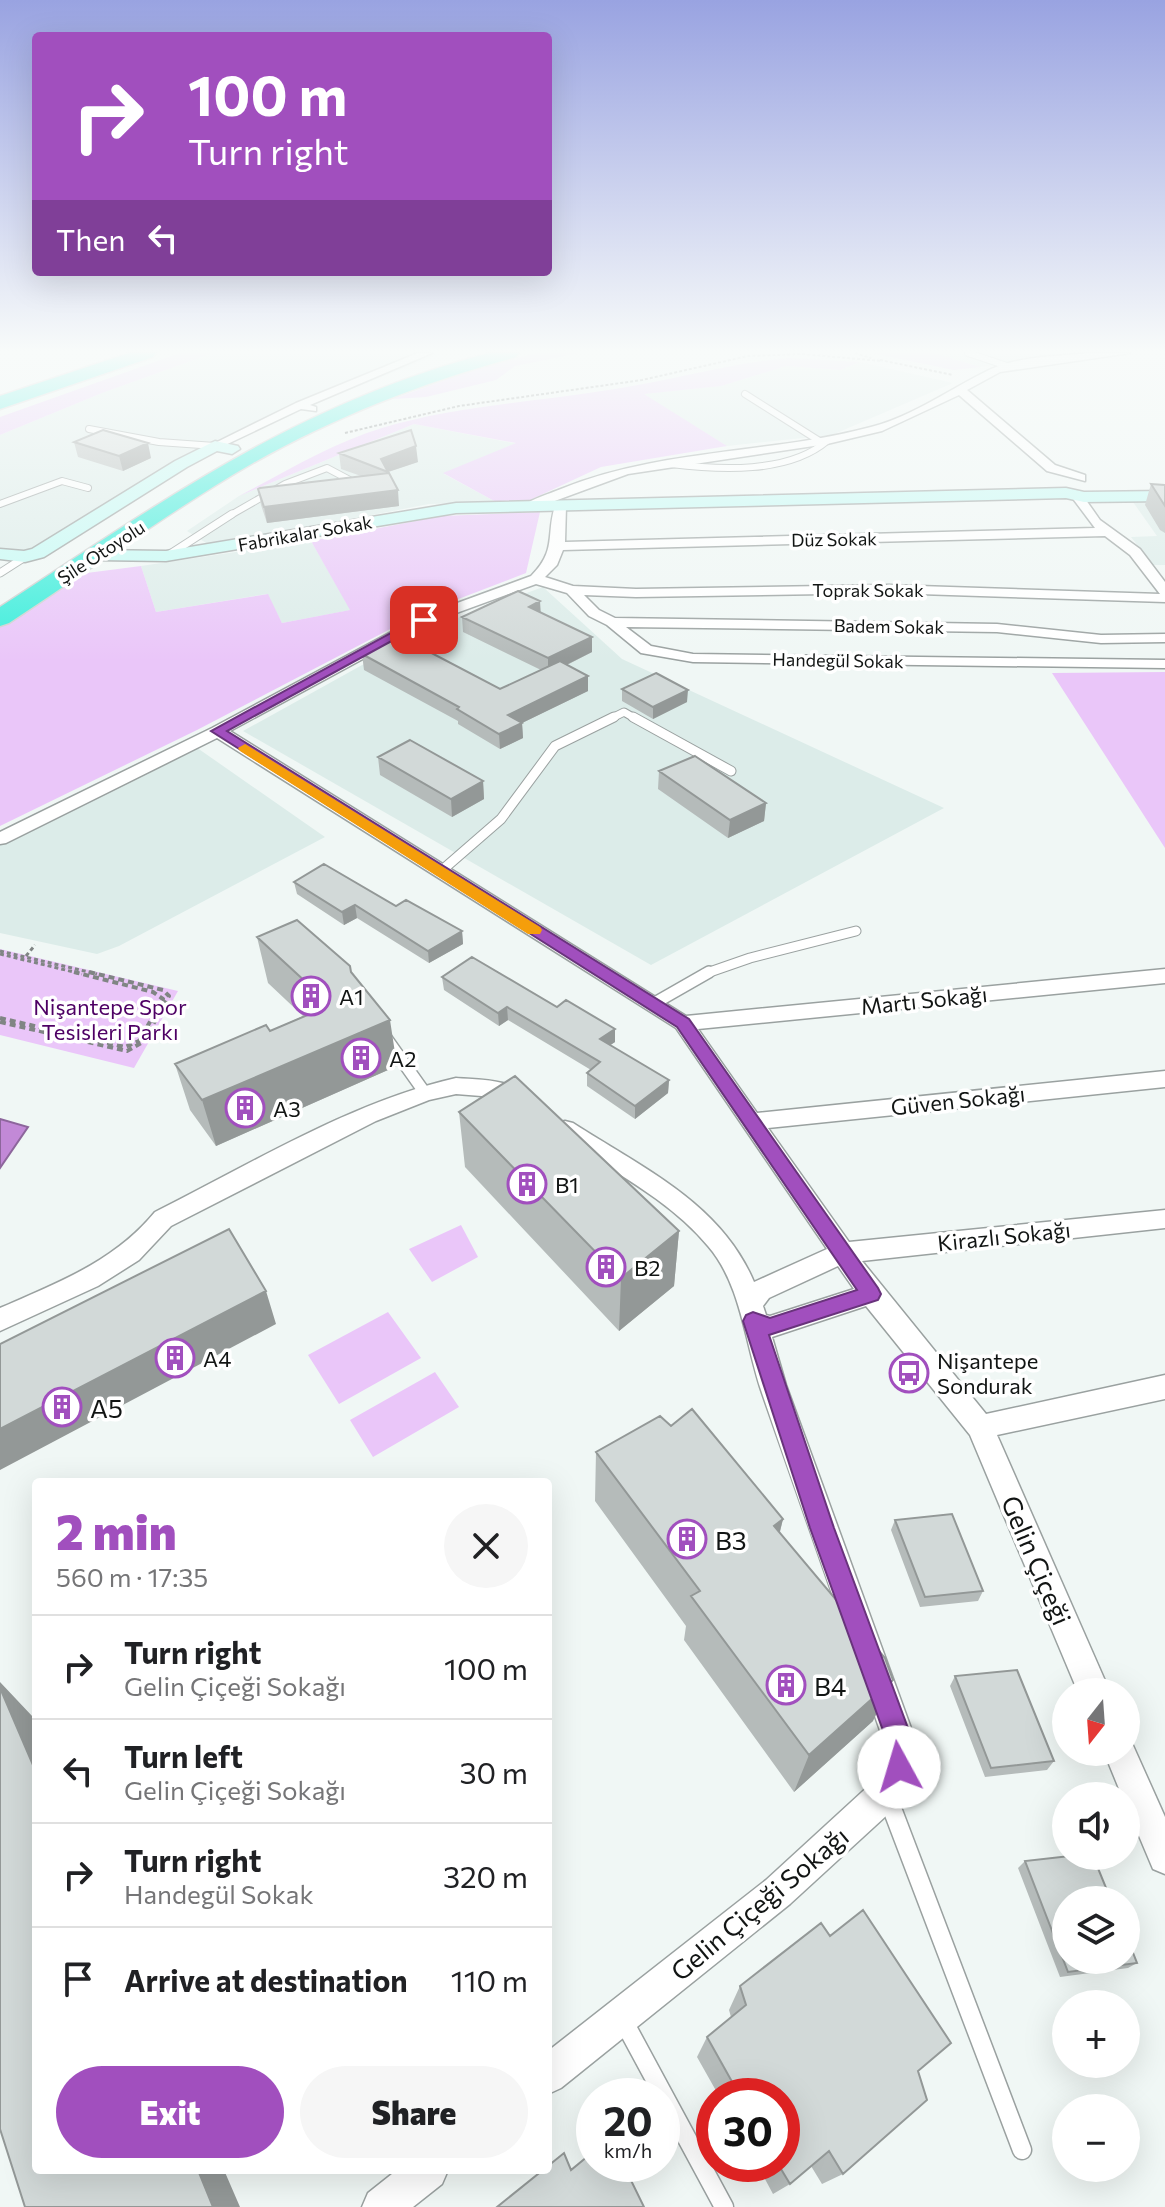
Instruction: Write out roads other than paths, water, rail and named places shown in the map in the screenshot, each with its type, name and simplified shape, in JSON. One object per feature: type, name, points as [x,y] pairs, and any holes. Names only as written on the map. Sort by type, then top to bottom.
[{"type":"highway","name":"Şile Otoyolu","points":[[0,593],[210,456]]},
{"type":"highway","name":"Şile Otoyolu","points":[[0,618],[252,456]]},
{"type":"main road","points":[[0,554],[25,557],[38,553],[181,464],[201,456]]},
{"type":"main road","name":"Fabrikalar Sokak","points":[[98,555],[166,556],[444,509],[1025,496],[1065,484],[1098,490]]},
{"type":"main road","points":[[1098,490],[1165,489]]},
{"type":"main road","points":[[1098,490],[1165,496]]},
{"type":"street","points":[[529,506],[607,476],[721,456]]},
{"type":"street","points":[[1034,456],[1065,484],[1096,523],[1135,552],[1165,591]]},
{"type":"street","points":[[0,839],[218,731],[424,620],[536,579],[550,565],[558,546],[560,506]]},
{"type":"street","name":"Düz Sokak","points":[[558,546],[1109,532]]},
{"type":"street","name":"Handegül Sokak","points":[[536,579],[572,590],[594,613],[612,622],[646,650],[693,658],[1165,664]]},
{"type":"street","name":"Toprak Sokak","points":[[572,590],[636,593],[889,589],[1165,598]]},
{"type":"street","name":"Badem Sokak","points":[[612,622],[997,628],[1101,639],[1165,638]]},
{"type":"street","points":[[218,731],[683,1023],[871,1294],[980,1427],[1165,1387]]},
{"type":"street","name":"Martı Sokağı","points":[[683,1023],[1165,976]]},
{"type":"street","name":"Güven Sokağı","points":[[751,1122],[1165,1079]]},
{"type":"street","name":"Gelin Çiçeği Sokağı","points":[[0,1320],[115,1263],[142,1244],[163,1219],[368,1115],[425,1093],[456,1086],[498,1090],[529,1106],[680,1205],[718,1240],[739,1275],[822,1528],[899,1739],[899,1767],[886,1793],[778,1892],[552,2072]]},
{"type":"street","name":"Kirazlı Sokağı","points":[[842,1253],[1165,1219]]},
{"type":"street","points":[[842,1253],[760,1291],[751,1314],[770,1327],[871,1294]]},
{"type":"street","name":"Gelin Çiçeği","points":[[980,1427],[1088,1678]]},
{"type":"street","points":[[1126,1766],[1165,1857]]},
{"type":"street","points":[[382,2207],[423,2174]]},
{"type":"lane","points":[[166,556],[265,496],[327,468],[360,486],[344,487]]},
{"type":"lane","points":[[0,504],[62,481],[88,488]]},
{"type":"lane","points":[[265,496],[281,494]]},
{"type":"lane","points":[[0,573],[25,557]]},
{"type":"lane","points":[[440,872],[501,819],[555,746],[624,712],[731,771]]},
{"type":"lane","points":[[653,1004],[709,972],[856,931]]},
{"type":"lane","points":[[375,1025],[412,1071],[425,1093]]},
{"type":"lane","points":[[886,1793],[1022,2150]]},
{"type":"lane","points":[[621,2016],[724,2207]]},
{"type":"place","name":"A1","points":[[311,996]]},
{"type":"place","name":"A2","points":[[361,1058]]},
{"type":"place","name":"A3","points":[[245,1108]]},
{"type":"place","name":"B1","points":[[527,1184]]},
{"type":"place","name":"B2","points":[[606,1267]]},
{"type":"place","name":"A4","points":[[175,1358]]},
{"type":"place","name":"Nişantepe Sondurak","points":[[909,1373]]},
{"type":"place","name":"A5","points":[[62,1407]]},
{"type":"place","name":"B3","points":[[687,1539]]},
{"type":"place","name":"B4","points":[[786,1685]]},
{"type":"park label","name":"Nişantepe Spor Tesisleri Parkı","points":[[110,1018]]}]
